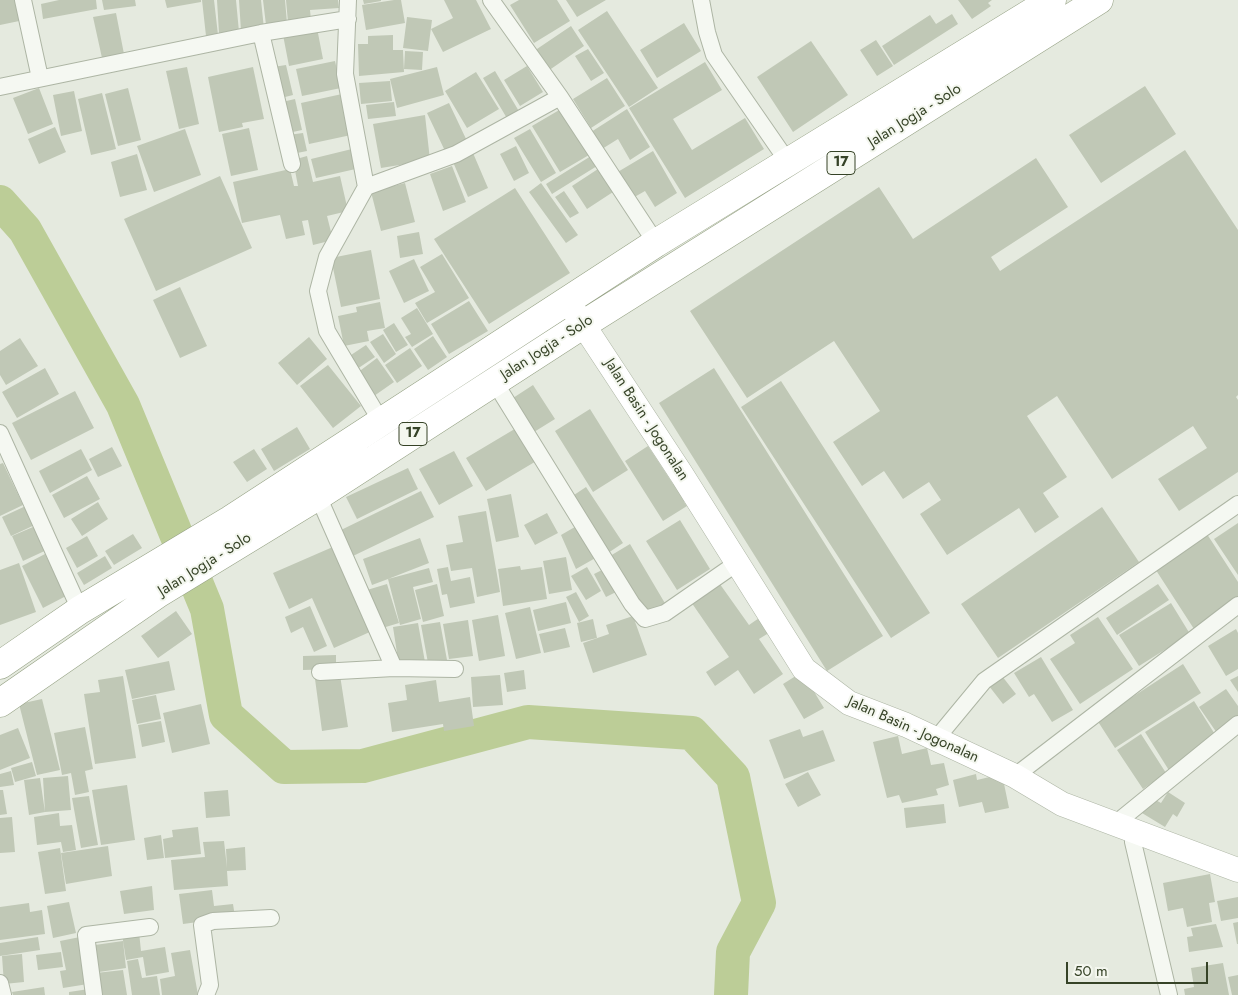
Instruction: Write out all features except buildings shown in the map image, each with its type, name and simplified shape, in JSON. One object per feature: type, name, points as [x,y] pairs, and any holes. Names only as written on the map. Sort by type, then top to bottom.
[{"type":"highway","name":"Jalan Jogja - Solo","points":[[0,703],[155,582],[236,531],[382,423],[656,244],[1052,0]]},
{"type":"highway","name":"Jalan Jogja - Solo","points":[[236,531],[318,496],[494,381],[1099,0]]},
{"type":"highway","name":"Jalan Jogja - Solo","points":[[0,665],[80,610],[155,582]]},
{"type":"main road","name":"Jalan Basin - Jogonalan","points":[[568,301],[804,669],[849,703],[936,739],[1016,776],[1062,804],[1127,832],[1236,865]]},
{"type":"street","points":[[23,0],[40,78]]},
{"type":"street","points":[[348,0],[345,74],[366,186],[327,257],[318,291],[327,330],[382,423]]},
{"type":"street","points":[[491,0],[560,97],[656,244]]},
{"type":"street","points":[[701,0],[706,32],[714,55],[788,162]]},
{"type":"street","points":[[0,87],[262,33],[348,18]]},
{"type":"street","points":[[262,33],[292,164]]},
{"type":"street","points":[[366,186],[456,154],[560,97]]},
{"type":"street","points":[[494,381],[632,604],[645,619],[665,613],[737,563]]},
{"type":"street","points":[[0,433],[80,610]]},
{"type":"street","points":[[318,496],[394,668]]},
{"type":"street","points":[[936,739],[984,681],[1238,504]]},
{"type":"street","points":[[1016,776],[1238,605]]},
{"type":"street","points":[[320,672],[394,668],[455,669]]},
{"type":"street","points":[[1169,995],[1139,866],[1127,832],[1236,729]]},
{"type":"street","points":[[206,995],[210,985],[202,925],[214,921],[272,918]]},
{"type":"street","points":[[94,995],[86,935],[150,927]]},
{"type":"street","points":[[0,984],[3,995]]},
{"type":"waterway","points":[[0,202],[25,230],[123,405],[207,609],[226,715],[284,767],[363,766],[528,722],[692,733],[733,777],[759,903],[733,952],[731,995]]}]
